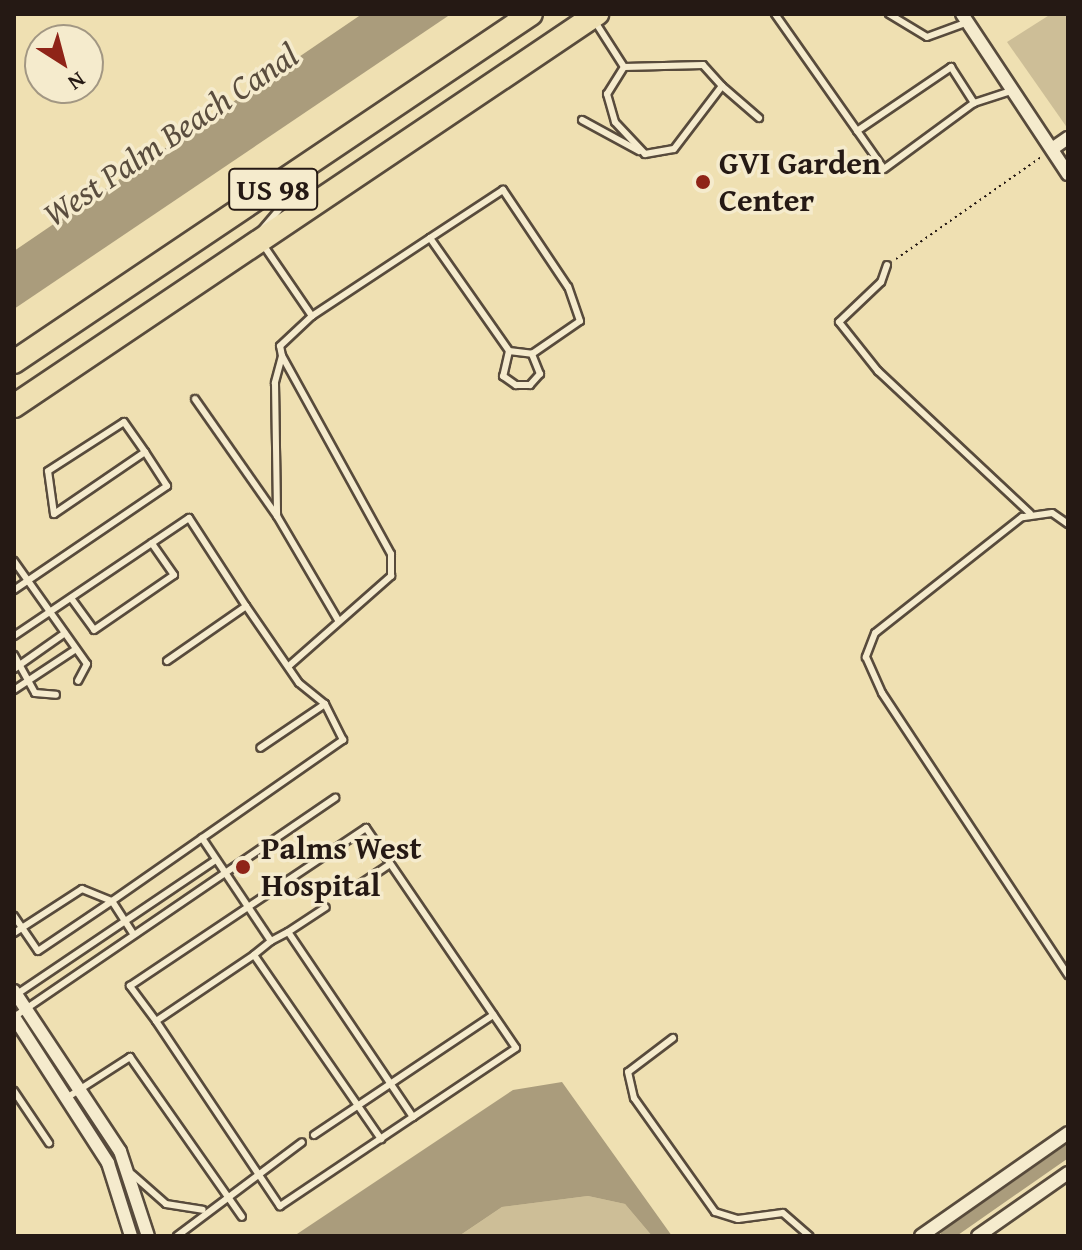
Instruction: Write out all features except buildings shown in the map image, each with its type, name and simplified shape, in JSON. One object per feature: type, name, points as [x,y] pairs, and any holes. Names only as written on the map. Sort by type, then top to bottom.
[{"type":"highway","name":"US 98","points":[[14,362],[320,159],[531,14]]},
{"type":"highway","name":"US 98","points":[[14,406],[594,16]]},
{"type":"street","points":[[965,18],[1068,174]]},
{"type":"street","points":[[1052,149],[1068,138]]},
{"type":"street","points":[[15,994],[74,1094],[108,1163],[131,1236]]},
{"type":"street","points":[[14,1017],[132,1174],[148,1236]]},
{"type":"street","points":[[921,1236],[1068,1133]]},
{"type":"street","points":[[978,1236],[1068,1173]]},
{"type":"lane","points":[[775,14],[884,169],[974,103],[1013,91]]},
{"type":"lane","points":[[889,14],[927,37],[965,18]]},
{"type":"lane","points":[[594,16],[624,67]]},
{"type":"lane","points":[[624,67],[703,65],[759,118]]},
{"type":"lane","points":[[624,67],[607,94],[615,122],[645,154]]},
{"type":"lane","points":[[857,131],[951,67],[974,103]]},
{"type":"lane","points":[[582,120],[645,154],[674,149],[722,86]]},
{"type":"lane","points":[[312,316],[261,241],[271,213],[296,194],[320,159]]},
{"type":"lane","points":[[290,665],[338,620],[380,589],[391,576],[391,554],[282,356],[280,346],[312,316],[430,238],[503,190],[568,287],[580,321],[532,354],[509,351],[430,238]]},
{"type":"lane","points":[[887,265],[881,282],[839,322],[878,371],[1030,513]]},
{"type":"lane","points":[[509,351],[503,376],[516,385],[530,385],[540,374],[532,354]]},
{"type":"lane","points":[[277,516],[275,383],[282,356]]},
{"type":"lane","points":[[195,399],[277,516],[338,620]]},
{"type":"lane","points":[[14,590],[167,486],[145,452],[124,422],[48,471],[54,514],[145,452]]},
{"type":"lane","points":[[1068,524],[1052,513],[1030,513],[875,633],[866,657],[882,693],[1068,975]]},
{"type":"lane","points":[[14,636],[189,518],[246,606],[290,665],[299,683],[325,704],[343,740],[38,951],[14,916]]},
{"type":"lane","points":[[71,598],[94,630],[174,575],[152,543]]},
{"type":"lane","points":[[14,561],[87,664],[78,681]]},
{"type":"lane","points":[[167,661],[246,606]]},
{"type":"lane","points":[[16,667],[65,633]]},
{"type":"lane","points":[[14,690],[76,649]]},
{"type":"lane","points":[[14,655],[16,667],[40,696],[56,695]]},
{"type":"lane","points":[[260,748],[325,704]]},
{"type":"lane","points":[[14,1017],[335,798]]},
{"type":"lane","points":[[366,828],[516,1048],[280,1206],[130,986],[249,907],[366,828]]},
{"type":"lane","points":[[202,838],[271,941]]},
{"type":"lane","points":[[15,994],[216,860]]},
{"type":"lane","points":[[350,891],[390,864]]},
{"type":"lane","points":[[14,933],[82,889],[112,901],[134,935]]},
{"type":"lane","points":[[156,1021],[326,907]]},
{"type":"lane","points":[[288,932],[413,1117]]},
{"type":"lane","points":[[254,955],[381,1139]]},
{"type":"lane","points":[[314,1135],[493,1015]]},
{"type":"lane","points":[[673,1038],[628,1072],[634,1098],[715,1212],[738,1219],[783,1213],[809,1236]]},
{"type":"lane","points":[[74,1094],[130,1057],[242,1217]]},
{"type":"lane","points":[[14,1091],[49,1143]]},
{"type":"lane","points":[[177,1236],[203,1210],[302,1142]]},
{"type":"lane","points":[[132,1174],[166,1204],[203,1210]]},
{"type":"path","points":[[887,265],[1052,149]]},
{"type":"shaded area","points":[[362,14],[451,14],[14,309],[14,251]]},
{"type":"shaded area","points":[[1051,14],[1068,14],[1068,129],[1007,42]]},
{"type":"shaded area","points":[[562,1082],[672,1236],[652,1236],[625,1204],[588,1196],[502,1207],[459,1236],[294,1236],[513,1090]]},
{"type":"shaded area","points":[[588,1196],[625,1204],[652,1236],[459,1236],[502,1207]]},
{"type":"waterway","points":[[946,1236],[1068,1151]]},
{"type":"place","name":"GVI Garden Center","points":[[703,182]]},
{"type":"place","name":"Palms West Hospital","points":[[243,867]]},
{"type":"water label","name":"West Palm Beach Canal","points":[[170,134]]}]
